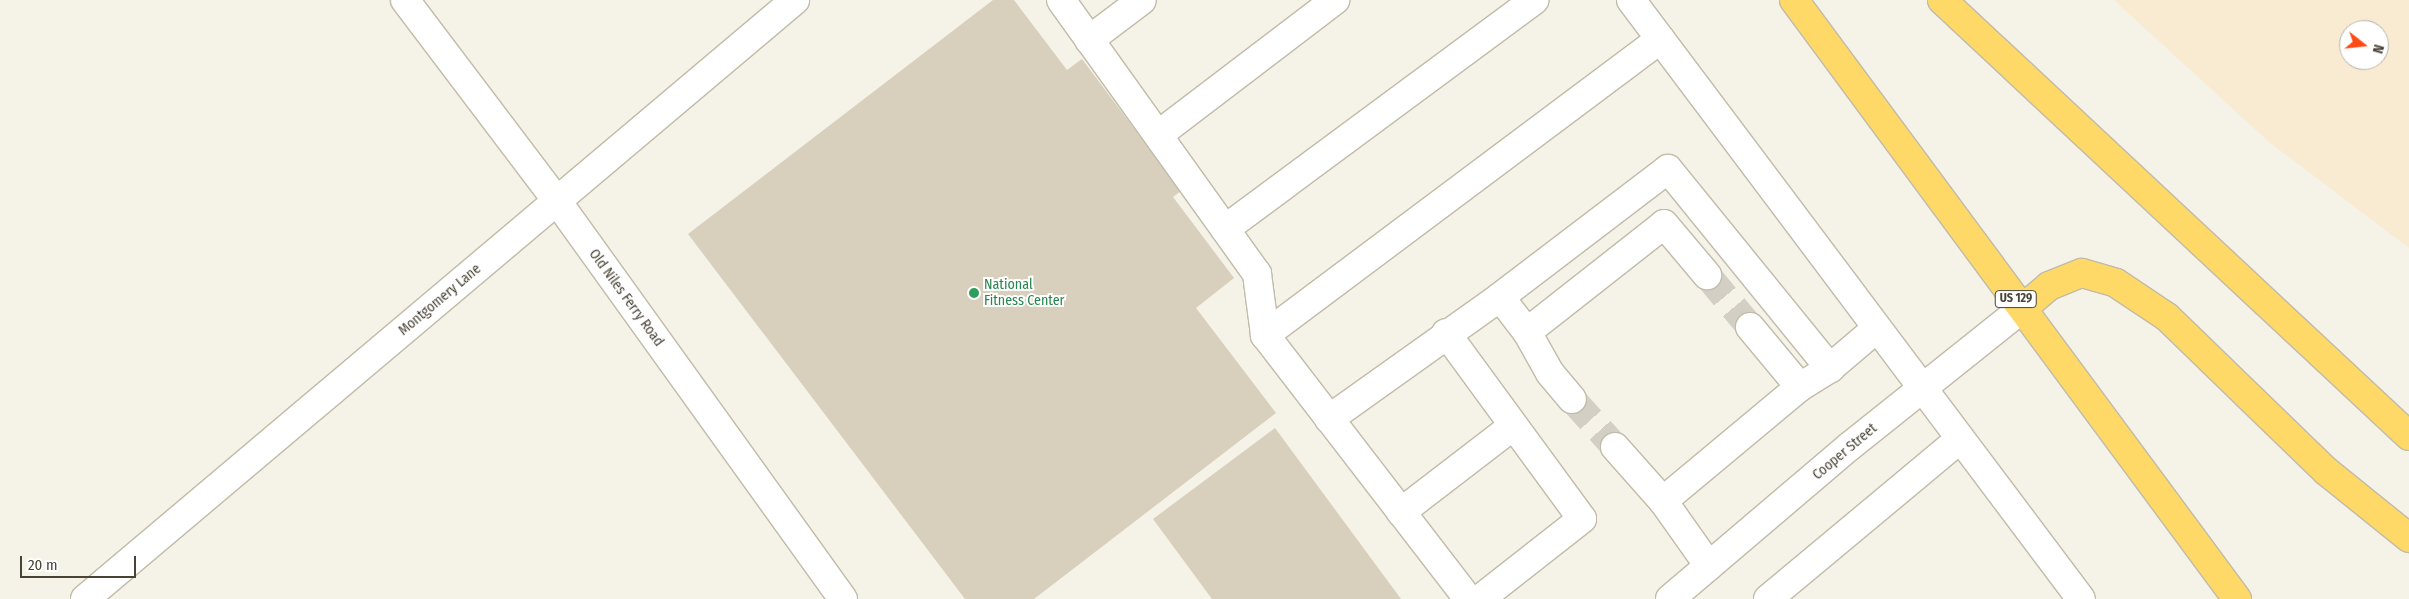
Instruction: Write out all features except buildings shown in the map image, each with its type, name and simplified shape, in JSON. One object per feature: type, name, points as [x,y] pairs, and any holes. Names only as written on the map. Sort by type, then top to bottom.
[{"type":"highway","name":"US 129","points":[[1794,0],[2237,599]]},
{"type":"highway","points":[[1942,0],[2409,436]]},
{"type":"highway","points":[[2022,308],[2049,286],[2082,273],[2116,283],[2167,317],[2326,471],[2409,538]]},
{"type":"street","name":"Old Niles Ferry Road","points":[[405,0],[557,201],[842,599]]},
{"type":"street","name":"Montgomery Lane","points":[[85,599],[795,0]]},
{"type":"street","points":[[1061,0],[1257,274],[1265,335],[1468,599]]},
{"type":"street","points":[[1089,40],[1142,0]]},
{"type":"street","points":[[1158,135],[1335,0]]},
{"type":"street","points":[[1225,229],[1535,0]]},
{"type":"street","points":[[1631,0],[1921,390],[2081,599]]},
{"type":"street","points":[[1265,335],[1660,39]]},
{"type":"street","points":[[1329,419],[1500,296],[1668,169],[1830,368]]},
{"type":"street","points":[[1527,332],[1664,224],[1708,275]]},
{"type":"street","points":[[1500,296],[1527,332],[1550,373],[1572,399]]},
{"type":"street","name":"Cooper Street","points":[[1670,599],[2022,308]]},
{"type":"street","points":[[1750,327],[1800,387]]},
{"type":"street","points":[[1663,501],[1800,387],[1830,368],[1876,329]]},
{"type":"street","points":[[1446,333],[1582,519],[1480,599]]},
{"type":"street","points":[[1401,512],[1513,426]]},
{"type":"street","points":[[1768,599],[1959,440]]},
{"type":"street","points":[[1615,447],[1663,501],[1709,566]]},
{"type":"shaded area","points":[[2114,0],[2409,0],[2409,248],[2269,142]]},
{"type":"tunnel","points":[[1707,275],[1750,327]]},
{"type":"tunnel","points":[[1572,399],[1615,447]]},
{"type":"place","name":"National Fitness Center","points":[[974,293]]}]
